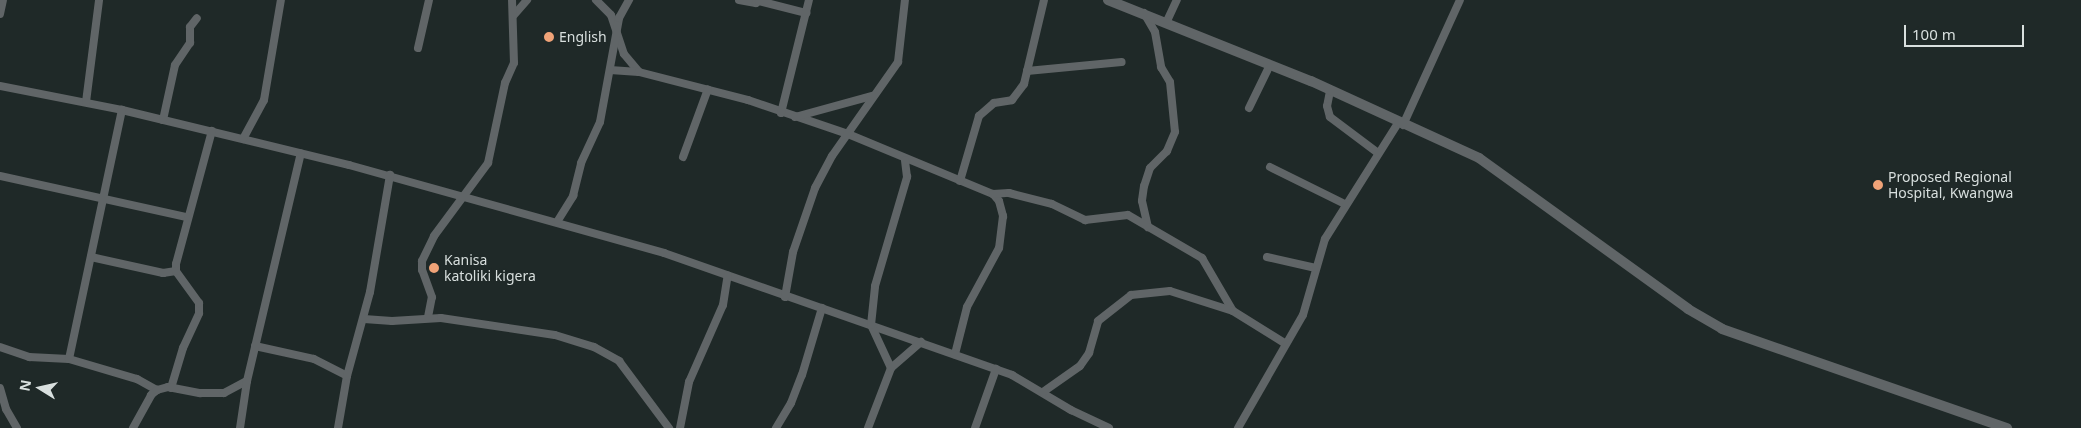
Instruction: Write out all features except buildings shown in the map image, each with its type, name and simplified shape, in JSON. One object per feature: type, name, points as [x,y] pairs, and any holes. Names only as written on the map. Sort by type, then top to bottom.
[{"type":"street","points":[[0,14],[3,0]]},
{"type":"street","points":[[86,102],[98,0]]},
{"type":"street","points":[[243,139],[264,100],[281,0]]},
{"type":"street","points":[[418,48],[428,0]]},
{"type":"street","points":[[428,317],[432,297],[422,270],[422,261],[434,236],[490,156],[505,83],[514,63],[514,15],[512,0]]},
{"type":"street","points":[[514,15],[527,0]]},
{"type":"street","points":[[596,0],[611,15],[624,54],[639,72]]},
{"type":"street","points":[[557,222],[573,196],[581,163],[600,122],[619,18],[629,0]]},
{"type":"street","points":[[739,0],[752,3],[759,0],[806,13]]},
{"type":"street","points":[[781,113],[810,0]]},
{"type":"street","points":[[785,297],[794,252],[815,188],[872,96],[898,62],[905,0]]},
{"type":"street","points":[[960,181],[979,116],[994,103],[1013,99],[1028,72],[1034,29],[1044,0]]},
{"type":"street","points":[[1108,0],[1167,21],[1270,64],[1479,158],[1688,309],[1722,329],[2007,428]]},
{"type":"street","points":[[1167,21],[1177,0]]},
{"type":"street","points":[[1238,428],[1307,306],[1324,238],[1378,153],[1400,124],[1460,0]]},
{"type":"street","points":[[1143,12],[1154,32],[1161,68],[1170,82],[1175,132],[1167,151],[1150,168],[1144,186],[1142,201],[1148,227]]},
{"type":"street","points":[[163,120],[175,65],[190,43],[190,27],[197,18]]},
{"type":"street","points":[[1028,72],[1122,62]]},
{"type":"street","points":[[1249,108],[1270,64]]},
{"type":"street","points":[[610,70],[639,72],[708,89],[848,134],[905,160],[993,194],[1009,193],[1045,202],[1085,220],[1126,214],[1202,258],[1233,311]]},
{"type":"street","points":[[0,86],[86,102],[212,131],[390,176],[557,222],[728,275],[785,297],[922,342],[996,369],[1043,392],[1070,410],[1109,428]]},
{"type":"street","points":[[683,157],[708,89]]},
{"type":"street","points":[[1330,91],[1327,106],[1330,117],[1378,153]]},
{"type":"street","points":[[795,117],[872,96]]},
{"type":"street","points":[[69,359],[91,257],[101,199],[122,110]]},
{"type":"street","points":[[171,388],[183,348],[199,309],[176,270],[186,216],[198,188],[212,131]]},
{"type":"street","points":[[240,428],[247,381],[270,273],[301,153]]},
{"type":"street","points":[[891,368],[871,325],[877,278],[906,177],[905,160]]},
{"type":"street","points":[[1270,167],[1345,204]]},
{"type":"street","points":[[0,176],[186,216]]},
{"type":"street","points":[[338,428],[348,376],[364,319],[390,176]]},
{"type":"street","points":[[955,354],[967,307],[999,248],[1003,216],[999,201],[993,194]]},
{"type":"street","points":[[91,257],[163,273],[176,270]]},
{"type":"street","points":[[1267,257],[1316,268]]},
{"type":"street","points":[[680,428],[689,382],[722,304],[728,275]]},
{"type":"street","points":[[1043,392],[1086,360],[1098,321],[1131,295],[1170,291],[1233,311],[1286,344]]},
{"type":"street","points":[[776,428],[791,403],[802,376],[822,308]]},
{"type":"street","points":[[364,319],[392,321],[428,317],[555,336],[594,347],[619,361],[669,428]]},
{"type":"street","points":[[868,428],[891,368],[922,342]]},
{"type":"street","points":[[255,346],[314,359],[348,376]]},
{"type":"street","points":[[0,347],[29,356],[69,359],[137,379],[157,390]]},
{"type":"street","points":[[975,428],[996,369]]},
{"type":"street","points":[[133,428],[151,395],[157,390],[171,388],[200,393],[224,393],[247,381]]},
{"type":"street","points":[[0,388],[6,409],[17,428]]},
{"type":"place","name":"English","points":[[549,37]]},
{"type":"place","name":"Proposed Regional Hospital, Kwangwa","points":[[1878,185]]},
{"type":"place","name":"Kanisa katoliki kigera","points":[[434,268]]}]
